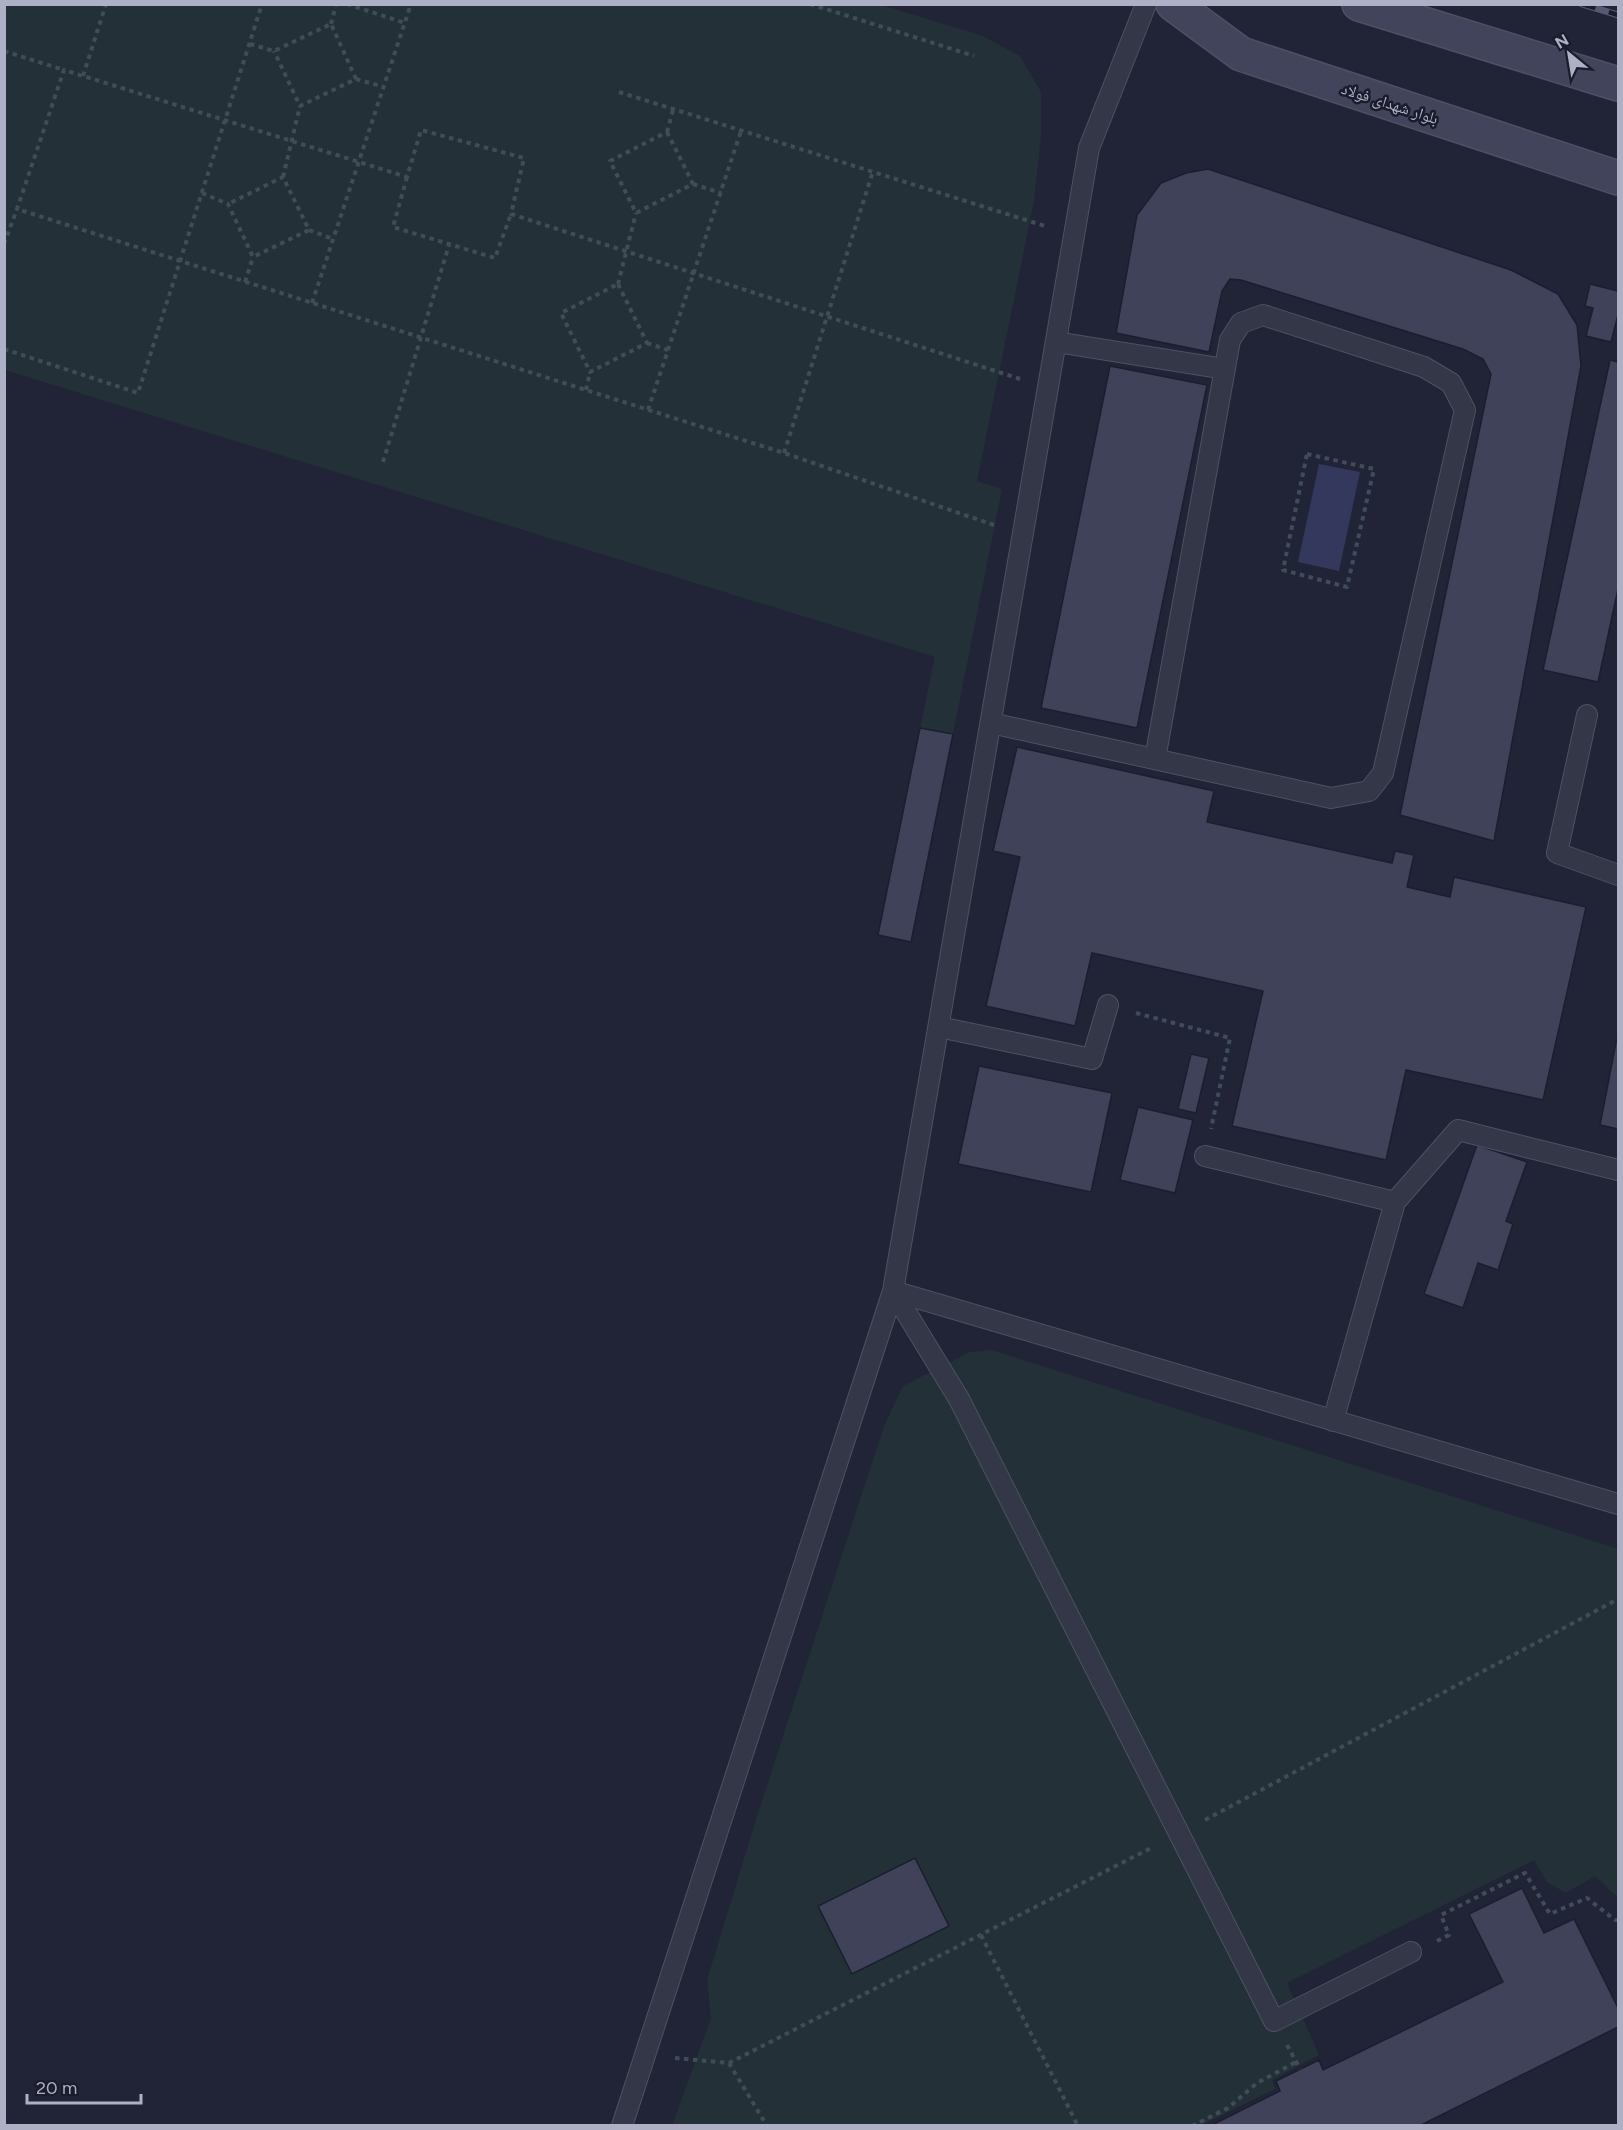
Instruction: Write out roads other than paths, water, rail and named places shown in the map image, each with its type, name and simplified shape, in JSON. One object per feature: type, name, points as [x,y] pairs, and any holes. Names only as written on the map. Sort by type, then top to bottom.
[{"type":"street","name":"بلوار شهدای فولاد","points":[[1173,4],[1241,54],[1618,178]]},
{"type":"street","points":[[1359,4],[1618,84]]},
{"type":"lane","points":[[622,2126],[893,1292],[1089,148],[1146,4]]},
{"type":"lane","points":[[991,723],[1331,798],[1370,791],[1383,773],[1465,410],[1450,382],[1424,367],[1263,315],[1241,323],[1230,340],[1155,759]]},
{"type":"lane","points":[[1056,342],[1225,369]]},
{"type":"lane","points":[[1587,715],[1557,853],[1618,875]]},
{"type":"lane","points":[[939,1027],[1092,1059],[1108,1005]]},
{"type":"lane","points":[[1333,1421],[1395,1202],[1458,1131],[1618,1170]]},
{"type":"lane","points":[[1205,1156],[1395,1202]]},
{"type":"lane","points":[[893,1292],[1618,1504]]},
{"type":"lane","points":[[893,1292],[959,1398],[1274,2020],[1411,1952]]},
{"type":"water","points":[[1319,464],[1360,472],[1339,571],[1298,562]]},
{"type":"railway","points":[[1582,4],[1618,15]]}]
